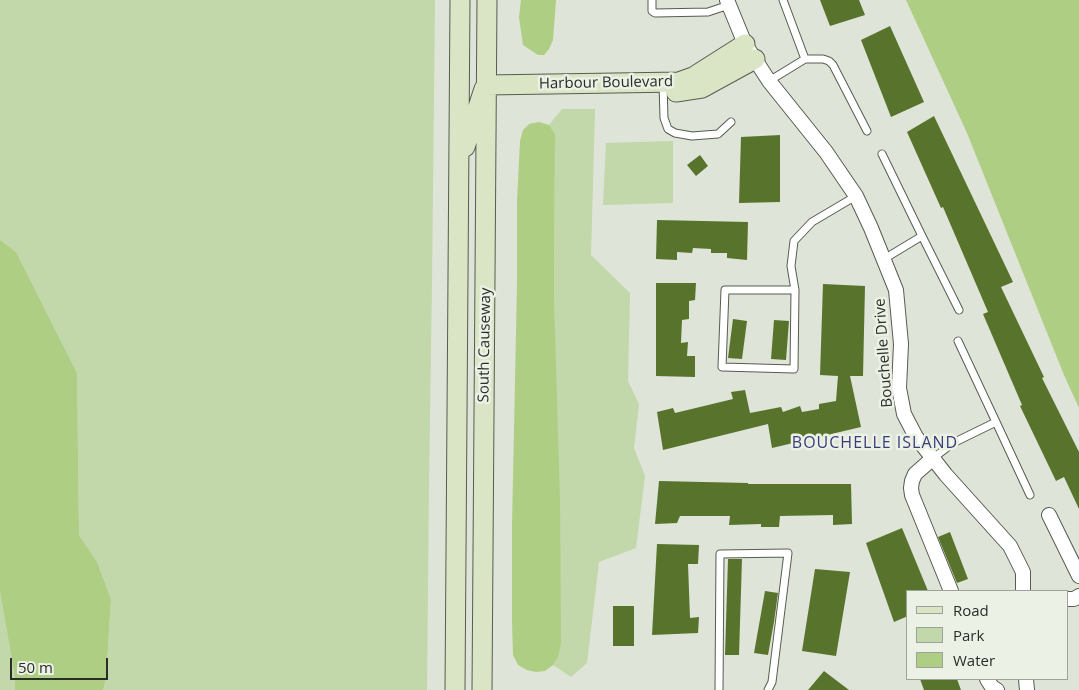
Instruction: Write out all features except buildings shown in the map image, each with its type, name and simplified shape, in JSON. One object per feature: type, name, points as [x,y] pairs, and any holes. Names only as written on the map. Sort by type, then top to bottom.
[{"type":"main road","name":"South Causeway","points":[[455,690],[460,0]]},
{"type":"main road","points":[[459,169],[469,134],[486,90],[476,74],[471,60],[472,0]]},
{"type":"main road","name":"South Causeway","points":[[482,690],[487,0]]},
{"type":"main road","name":"Harbour Boulevard","points":[[486,90],[663,88],[750,52]]},
{"type":"main road","points":[[456,532],[468,580],[467,678],[471,690]]},
{"type":"street","name":"Bouchelle Drive","points":[[728,3],[750,52],[770,82],[826,152],[856,196],[896,290],[901,344],[899,388],[904,414],[916,437],[932,458],[1010,546],[1023,572],[1023,590]]},
{"type":"street","points":[[932,458],[916,474],[911,488],[912,495],[951,590]]},
{"type":"street","points":[[1049,515],[1079,576]]},
{"type":"street","points":[[988,680],[992,687],[997,690]]},
{"type":"lane","points":[[652,0],[652,11],[656,13],[708,12],[728,3]]},
{"type":"lane","points":[[783,0],[805,59]]},
{"type":"lane","points":[[770,82],[805,59],[815,58],[829,61],[833,65],[867,131]]},
{"type":"lane","points":[[663,88],[664,118],[668,129],[675,133],[692,136],[718,134],[731,122]]},
{"type":"lane","points":[[882,154],[959,310]]},
{"type":"lane","points":[[795,290],[726,290],[722,367],[794,369],[795,290],[791,266],[794,241],[812,222],[856,196]]},
{"type":"lane","points":[[884,259],[922,236]]},
{"type":"lane","points":[[958,341],[1030,496]]},
{"type":"lane","points":[[932,458],[953,443],[996,422]]},
{"type":"lane","points":[[719,690],[720,554],[788,553],[772,682],[769,689]]},
{"type":"green space","points":[[0,0],[435,0],[427,690],[103,690],[106,679],[111,599],[97,562],[79,535],[77,373],[16,252],[0,240]]},
{"type":"green space","points":[[562,109],[595,109],[591,255],[630,293],[628,381],[639,404],[634,448],[645,476],[636,548],[599,562],[587,663],[571,677],[553,665],[558,657],[554,299],[555,134],[549,125]]},
{"type":"green space","points":[[673,141],[673,203],[603,205],[606,143]]},
{"type":"green space","points":[[0,592],[15,677],[15,690],[0,690]]},
{"type":"water","points":[[521,0],[556,0],[553,40],[544,55],[538,55],[523,45],[519,17]]},
{"type":"water","points":[[906,0],[1079,0],[1079,408],[967,133]]},
{"type":"water","points":[[539,122],[549,125],[555,134],[554,299],[560,503],[561,643],[558,657],[553,665],[545,671],[536,672],[518,665],[513,655],[512,526],[517,201],[520,141],[523,130],[529,124]]},
{"type":"water","points":[[0,240],[16,252],[77,373],[79,535],[97,562],[111,599],[106,679],[103,690],[15,690],[15,677],[0,592]]},
{"type":"district","name":"BOUCHELLE ISLAND","points":[[875,443]]}]
